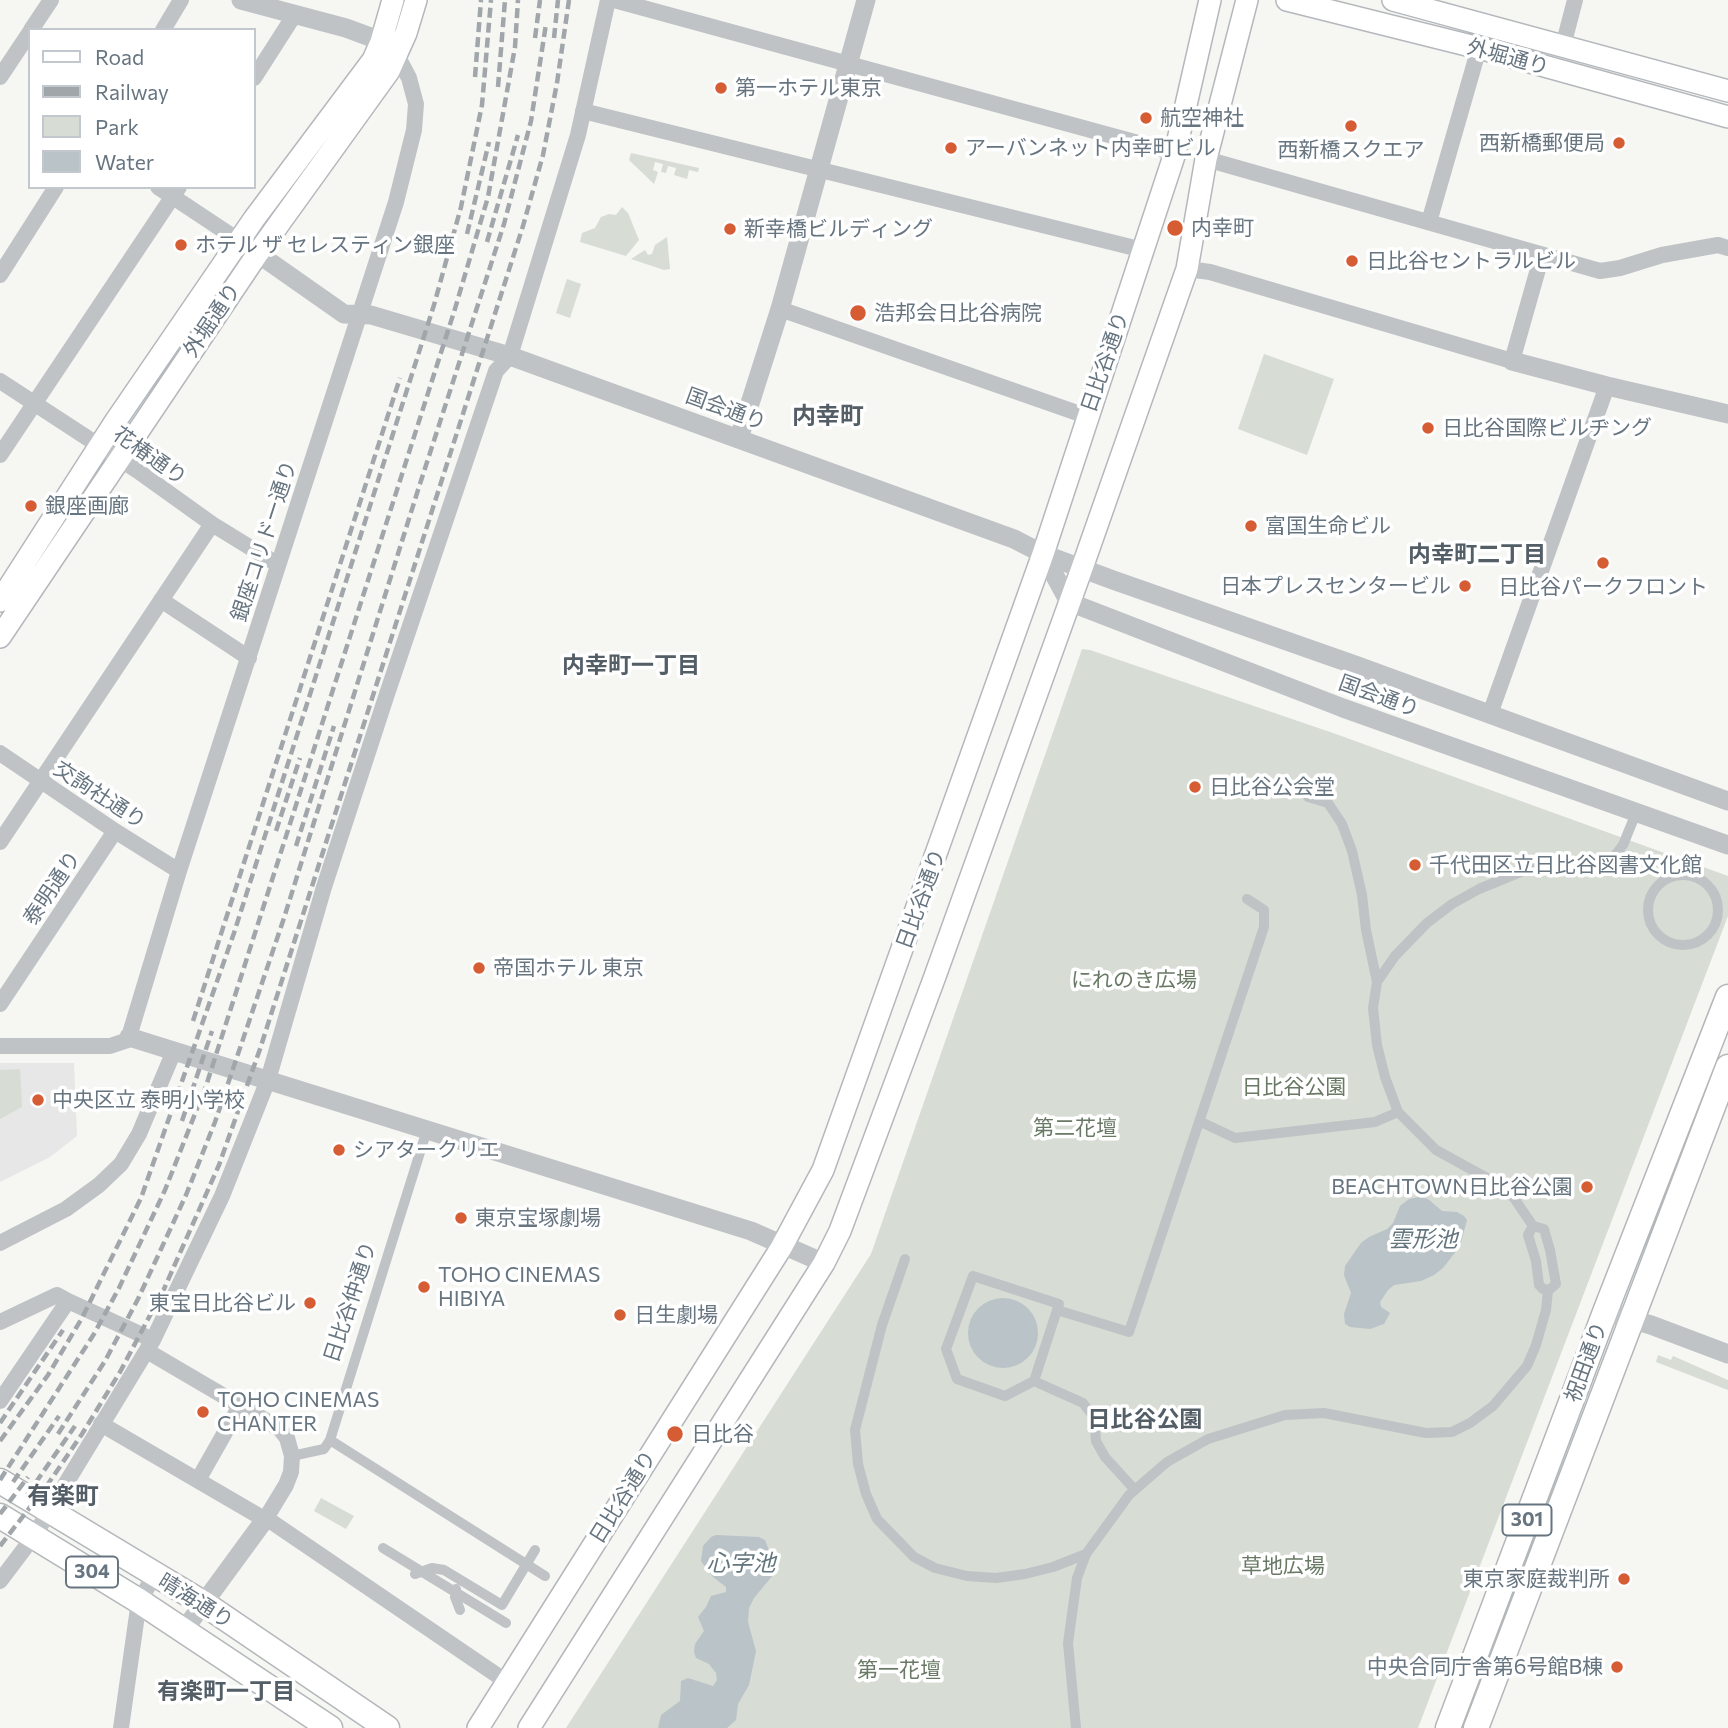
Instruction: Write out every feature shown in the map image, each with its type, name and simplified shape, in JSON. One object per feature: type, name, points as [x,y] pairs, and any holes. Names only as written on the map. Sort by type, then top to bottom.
[{"type":"main road","name":"外堀通り","points":[[389,49],[393,0]]},
{"type":"main road","name":"外堀通り","points":[[0,601],[109,452],[373,60],[389,49],[416,0]]},
{"type":"main road","name":"日比谷通り","points":[[478,1728],[783,1244],[823,1170],[1043,554],[1086,416],[1175,153],[1210,0]]},
{"type":"main road","name":"日比谷通り","points":[[529,1728],[824,1263],[840,1231],[1082,568],[1186,269],[1206,159],[1247,0]]},
{"type":"main road","name":"外堀通り","points":[[1287,0],[1479,48],[1728,117]]},
{"type":"main road","name":"外堀通り","points":[[1393,0],[1449,7],[1563,46],[1728,90]]},
{"type":"main road","name":"外堀通り","points":[[0,638],[109,452]]},
{"type":"main road","name":"祝田通り","points":[[1448,1728],[1605,1312],[1728,997]]},
{"type":"main road","name":"祝田通り","points":[[1476,1728],[1728,1067]]},
{"type":"main road","name":"晴海通り","points":[[0,1481],[203,1603],[387,1728]]},
{"type":"main road","name":"晴海通り","points":[[0,1516],[139,1601],[330,1728]]},
{"type":"street","points":[[33,28],[51,0]]},
{"type":"street","points":[[164,28],[181,0]]},
{"type":"street","points":[[241,0],[346,28],[389,49]]},
{"type":"street","points":[[0,1581],[34,1536],[150,1346],[222,1196],[268,1080],[324,887],[378,720],[496,371],[509,356],[583,111],[608,0]]},
{"type":"street","points":[[614,0],[1175,153]]},
{"type":"street","points":[[739,438],[780,309],[866,0]]},
{"type":"street","points":[[1563,46],[1575,0]]},
{"type":"street","points":[[256,75],[295,14]]},
{"type":"street","points":[[0,77],[28,35]]},
{"type":"street","points":[[1429,222],[1479,48]]},
{"type":"street","name":"銀座コリドー通り","points":[[129,1039],[179,871],[396,202],[414,130],[416,104],[414,90],[389,49]]},
{"type":"street","points":[[583,111],[1143,250]]},
{"type":"street","points":[[1206,159],[1600,271],[1662,255],[1718,245],[1728,248]]},
{"type":"street","points":[[0,275],[55,189]]},
{"type":"street","points":[[0,455],[176,192],[248,247]]},
{"type":"street","name":"国会通り","points":[[248,247],[344,314],[372,315],[509,356],[1014,539],[1043,554],[1728,801]]},
{"type":"street","points":[[1512,361],[1542,255]]},
{"type":"street","points":[[1186,269],[1210,272],[1512,361],[1728,414]]},
{"type":"street","points":[[780,309],[1086,416]]},
{"type":"street","name":"花椿通り","points":[[0,381],[212,524],[277,564]]},
{"type":"street","points":[[1490,715],[1607,386]]},
{"type":"street","points":[[0,842],[212,524]]},
{"type":"street","points":[[1043,554],[1069,602]]},
{"type":"street","points":[[161,600],[249,658]]},
{"type":"street","name":"国会通り","points":[[1069,602],[1343,708],[1728,845]]},
{"type":"street","name":"交詢社通り","points":[[0,753],[179,871]]},
{"type":"street","points":[[1076,1728],[1068,1643],[1077,1578],[1086,1554],[1135,1490],[1167,1462],[1208,1439],[1285,1415],[1324,1413],[1426,1433],[1452,1432],[1493,1406],[1527,1366],[1540,1333],[1548,1290],[1556,1284],[1553,1258],[1544,1229],[1533,1226],[1514,1198],[1486,1178],[1436,1150],[1398,1112],[1377,1045],[1373,1008],[1377,982],[1352,851],[1342,824],[1328,803],[1308,797]]},
{"type":"street","points":[[1377,982],[1395,956],[1416,933],[1452,904],[1479,888],[1508,876],[1548,866],[1586,862],[1605,868],[1620,851],[1636,813]]},
{"type":"street","name":"泰明通り","points":[[0,1004],[115,831]]},
{"type":"street","points":[[1686,875],[1699,879],[1710,888],[1716,899],[1718,911],[1715,923],[1698,941],[1687,944],[1670,942],[1652,925],[1648,912],[1653,893],[1661,883],[1673,877],[1686,875]]},
{"type":"street","points":[[1057,1310],[1129,1332],[1264,928],[1264,910],[1247,899]]},
{"type":"street","points":[[0,1046],[110,1046],[129,1039],[751,1231],[824,1263]]},
{"type":"street","points":[[0,1243],[66,1209],[99,1185],[121,1164],[144,1122],[174,1051]]},
{"type":"street","points":[[1201,1122],[1235,1138],[1375,1122],[1398,1112]]},
{"type":"street","name":"日比谷仲通り","points":[[330,1440],[427,1130]]},
{"type":"street","points":[[1533,1226],[1528,1235],[1536,1261],[1539,1285],[1548,1290]]},
{"type":"street","points":[[905,1259],[882,1325],[855,1430],[858,1464],[866,1494],[877,1519],[914,1557],[935,1568],[967,1576],[996,1578],[1025,1574],[1054,1567],[1086,1554]]},
{"type":"street","points":[[973,1276],[1059,1304],[1034,1381],[1005,1396],[957,1380],[946,1349],[973,1276]]},
{"type":"street","points":[[0,1322],[57,1295],[150,1346],[240,1406],[280,1429],[287,1438],[292,1456],[291,1472],[286,1485],[184,1630]]},
{"type":"street","points":[[0,1401],[66,1300]]},
{"type":"street","points":[[1605,1312],[1728,1354]]},
{"type":"street","points":[[1034,1381],[1083,1403],[1094,1417],[1096,1441],[1105,1457],[1135,1490]]},
{"type":"street","points":[[198,1480],[240,1406]]},
{"type":"street","points":[[101,1424],[265,1518],[507,1682]]},
{"type":"street","points":[[292,1456],[324,1449],[330,1440],[545,1576]]},
{"type":"street","points":[[383,1548],[506,1622]]},
{"type":"street","points":[[415,1574],[432,1568],[444,1570],[502,1605],[535,1550]]},
{"type":"street","points":[[121,1728],[139,1601],[155,1574]]},
{"type":"street","points":[[460,1579],[455,1597],[460,1610]]},
{"type":"shaded area","name":"中央区立 泰明小学校","points":[[0,1063],[74,1063],[77,1136],[50,1157],[0,1182]]},
{"type":"green space","points":[[631,153],[699,168],[698,172],[689,170],[687,179],[674,175],[676,168],[668,166],[666,173],[661,172],[663,164],[655,162],[653,170],[658,172],[654,184],[629,160]]},
{"type":"green space","points":[[622,207],[628,213],[639,240],[626,256],[580,242],[582,233],[595,228],[601,217],[616,215]]},
{"type":"green space","points":[[667,237],[670,269],[664,270],[631,259],[645,250],[648,255],[652,254],[655,245]]},
{"type":"green space","points":[[567,279],[581,284],[570,318],[556,313]]},
{"type":"green space","points":[[1264,354],[1334,379],[1307,455],[1238,429]]},
{"type":"green space","name":"日比谷公園","points":[[1082,649],[1333,733],[1728,876],[1728,916],[1418,1728],[566,1728],[871,1254]]},
{"type":"green space","points":[[20,1069],[22,1107],[0,1119],[0,1070]]},
{"type":"green space","points":[[1658,1355],[1671,1360],[1673,1356],[1728,1380],[1728,1390],[1656,1362]]},
{"type":"green space","points":[[321,1498],[354,1516],[346,1529],[314,1511]]},
{"type":"water","name":"雲形池","points":[[1409,1199],[1428,1199],[1442,1211],[1457,1212],[1464,1216],[1467,1220],[1460,1246],[1434,1275],[1421,1281],[1394,1285],[1388,1290],[1380,1302],[1381,1307],[1390,1313],[1384,1324],[1370,1329],[1350,1327],[1345,1324],[1344,1314],[1351,1293],[1344,1275],[1345,1266],[1361,1243],[1393,1223],[1400,1206]]},
{"type":"water","points":[[1003,1298],[1028,1308],[1038,1333],[1028,1358],[1003,1368],[978,1358],[968,1333],[978,1308]]},
{"type":"water","name":"心字池","points":[[716,1535],[759,1537],[765,1540],[773,1561],[773,1575],[749,1608],[748,1622],[756,1651],[749,1685],[738,1704],[736,1720],[727,1728],[658,1728],[661,1715],[680,1701],[681,1681],[688,1678],[713,1686],[717,1680],[716,1673],[709,1664],[696,1658],[694,1652],[695,1644],[704,1631],[698,1617],[711,1596],[726,1592],[726,1587],[713,1577],[701,1561],[703,1546]]},
{"type":"railway","points":[[475,77],[481,0]]},
{"type":"railway","points":[[0,1441],[48,1375],[82,1318],[141,1198],[234,933],[434,305],[461,207],[482,105],[491,0]]},
{"type":"railway","points":[[498,87],[505,0]]},
{"type":"railway","points":[[0,1480],[94,1334],[119,1288],[165,1190],[206,1086],[454,312],[488,197],[515,47],[518,0]]},
{"type":"railway","points":[[535,38],[540,0]]},
{"type":"railway","points":[[554,38],[558,0]]},
{"type":"railway","points":[[0,1546],[48,1484],[120,1372],[164,1289],[219,1165],[260,1049],[523,226],[543,155],[569,0]]},
{"type":"railway","points":[[58,1434],[105,1361],[138,1299],[186,1195],[215,1122],[284,918],[504,224],[531,121],[546,24]]},
{"type":"railway","points":[[487,242],[518,135]]},
{"type":"railway","points":[[467,234],[489,142]]},
{"type":"railway","points":[[193,1021],[400,378]]},
{"type":"railway","points":[[296,846],[334,726]]},
{"type":"railway","points":[[276,831],[300,758]]},
{"type":"railway","points":[[182,1121],[212,1031]]},
{"type":"railway","points":[[0,1423],[63,1330]]},
{"type":"railway","points":[[13,1482],[59,1416]]},
{"type":"railway","points":[[27,1495],[75,1426]]},
{"type":"railway","points":[[0,1514],[28,1477]]},
{"type":"place","name":"第一ホテル東京","points":[[721,88]]},
{"type":"place","name":"航空神社","points":[[1146,118]]},
{"type":"place","name":"西新橋スクエア","points":[[1351,126]]},
{"type":"place","name":"西新橋郵便局","points":[[1619,143]]},
{"type":"place","name":"アーバンネット内幸町ビル","points":[[951,148]]},
{"type":"place","name":"内幸町","points":[[1175,228]]},
{"type":"place","name":"新幸橋ビルディング","points":[[730,229]]},
{"type":"place","name":"ホテル ザ セレスティン銀座","points":[[181,245]]},
{"type":"place","name":"日比谷セントラルビル","points":[[1352,261]]},
{"type":"place","name":"浩邦会日比谷病院","points":[[858,313]]},
{"type":"place","name":"日比谷国際ビルヂング","points":[[1428,428]]},
{"type":"place","name":"銀座画廊","points":[[31,506]]},
{"type":"place","name":"富国生命ビル","points":[[1251,526]]},
{"type":"place","name":"日比谷パークフロント","points":[[1603,563]]},
{"type":"place","name":"日本プレスセンタービル","points":[[1465,586]]},
{"type":"place","name":"日比谷公会堂","points":[[1195,787]]},
{"type":"place","name":"千代田区立日比谷図書文化館","points":[[1415,865]]},
{"type":"place","name":"帝国ホテル 東京","points":[[479,968]]},
{"type":"place","name":"中央区立 泰明小学校","points":[[38,1100]]},
{"type":"place","name":"シアタークリエ","points":[[339,1150]]},
{"type":"place","name":"BEACHTOWN日比谷公園","points":[[1587,1187]]},
{"type":"place","name":"東京宝塚劇場","points":[[461,1218]]},
{"type":"place","name":"TOHO CINEMAS HIBIYA","points":[[424,1287]]},
{"type":"place","name":"東宝日比谷ビル","points":[[310,1303]]},
{"type":"place","name":"日生劇場","points":[[620,1315]]},
{"type":"place","name":"TOHO CINEMAS CHANTER","points":[[203,1412]]},
{"type":"place","name":"日比谷","points":[[675,1434]]},
{"type":"place","name":"東京家庭裁判所","points":[[1624,1579]]},
{"type":"place","name":"中央合同庁舎第6号館B棟","points":[[1617,1667]]},
{"type":"district","name":"内幸町","points":[[828,416]]},
{"type":"district","name":"内幸町二丁目","points":[[1477,554]]},
{"type":"district","name":"内幸町一丁目","points":[[631,665]]},
{"type":"district","name":"日比谷公園","points":[[1145,1419]]},
{"type":"district","name":"有楽町","points":[[63,1496]]},
{"type":"district","name":"有楽町一丁目","points":[[226,1691]]},
{"type":"park label","name":"にれのき広場","points":[[1134,980]]},
{"type":"park label","name":"第二花壇","points":[[1075,1128]]},
{"type":"park label","name":"草地広場","points":[[1283,1566]]},
{"type":"park label","name":"第一花壇","points":[[899,1670]]}]
